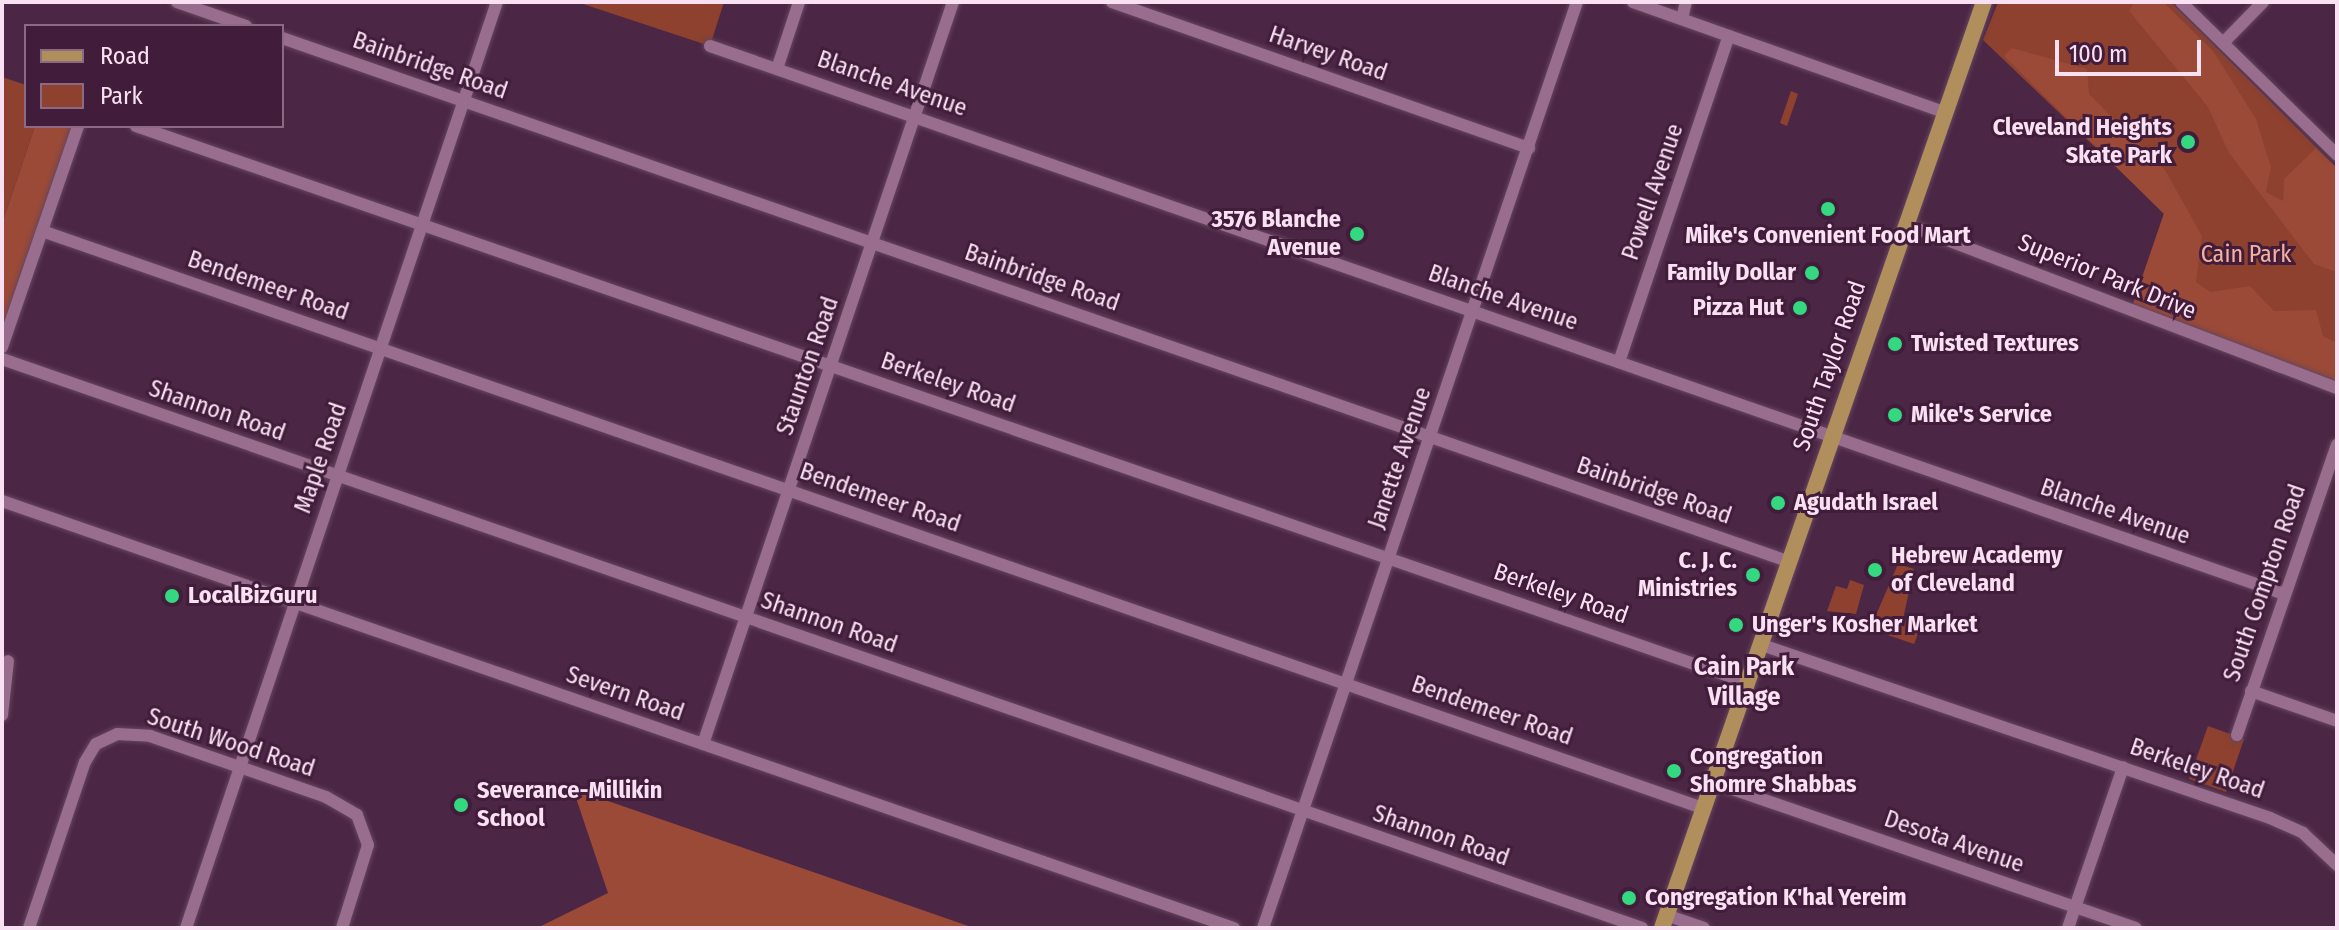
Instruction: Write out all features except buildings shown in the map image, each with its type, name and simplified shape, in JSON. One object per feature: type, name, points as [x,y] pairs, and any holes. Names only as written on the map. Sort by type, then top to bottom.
[{"type":"main road","name":"South Taylor Road","points":[[1664,922],[1830,436],[1984,2]]},
{"type":"street","points":[[177,2],[240,24]]},
{"type":"street","name":"Maple Road","points":[[186,928],[497,2]]},
{"type":"street","points":[[777,69],[799,2]]},
{"type":"street","name":"Staunton Road","points":[[703,744],[953,2]]},
{"type":"street","name":"Harvey Road","points":[[1112,2],[1529,148]]},
{"type":"street","name":"Janette Avenue","points":[[1263,928],[1577,2]]},
{"type":"street","points":[[1633,2],[1944,112]]},
{"type":"street","points":[[1682,19],[1686,2]]},
{"type":"street","points":[[2181,2],[2336,152]]},
{"type":"street","points":[[2223,43],[2263,2]]},
{"type":"street","name":"Powell Avenue","points":[[1619,362],[1729,36]]},
{"type":"street","name":"Bainbridge Road","points":[[284,39],[1787,561]]},
{"type":"street","name":"Blanche Avenue","points":[[710,46],[2282,593]]},
{"type":"street","points":[[2,347],[77,128]]},
{"type":"street","name":"Berkeley Road","points":[[142,128],[1746,682]]},
{"type":"street","name":"Superior Park Drive","points":[[1905,224],[2337,388]]},
{"type":"street","name":"Bendemeer Road","points":[[42,231],[1703,808]]},
{"type":"street","name":"Shannon Road","points":[[2,359],[1642,928]]},
{"type":"street","name":"South Compton Road","points":[[2237,735],[2282,593],[2337,445]]},
{"type":"street","name":"Severn Road","points":[[2,501],[1234,928]]},
{"type":"street","name":"Berkeley Road","points":[[1759,644],[2270,818],[2303,833],[2336,861]]},
{"type":"street","points":[[2,715],[8,661]]},
{"type":"street","points":[[2251,691],[2337,721]]},
{"type":"street","name":"South Wood Road","points":[[29,928],[85,762],[96,744],[117,734],[150,736],[339,802],[364,826],[366,857],[342,928]]},
{"type":"street","points":[[2068,928],[2123,767]]},
{"type":"street","name":"Desota Avenue","points":[[1712,782],[2136,928]]},
{"type":"street","points":[[1664,922],[1704,928]]},
{"type":"green space","points":[[577,2],[724,2],[710,46]]},
{"type":"green space","name":"Cain Park","points":[[1998,2],[2171,2],[2337,168],[2337,383],[2131,310],[2164,213],[1983,40]]},
{"type":"green space","points":[[2,77],[24,84],[24,128],[34,128],[2,224]]},
{"type":"green space","points":[[1791,91],[1798,94],[1787,126],[1780,123]]},
{"type":"green space","points":[[1898,564],[1914,569],[1903,619],[1921,626],[1914,644],[1870,629]]},
{"type":"green space","points":[[1850,580],[1864,585],[1856,614],[1827,611],[1836,586],[1847,589]]},
{"type":"green space","points":[[2208,726],[2244,739],[2226,792],[2189,779]]},
{"type":"shaded area","points":[[2134,2],[2163,2],[2213,51],[2256,119],[2271,167],[2266,192],[2283,201],[2284,179],[2316,148],[2337,168],[2337,272],[2314,264],[2229,153],[2208,107],[2129,11]]},
{"type":"shaded area","points":[[2012,48],[2087,69],[2089,94],[2165,170],[2202,236],[2196,282],[2210,292],[2250,286],[2274,311],[2316,310],[2323,336],[2337,343],[2337,383],[2131,310],[2164,214],[2004,56]]},
{"type":"shaded area","points":[[34,128],[77,128],[2,347],[2,224]]},
{"type":"shaded area","points":[[573,789],[974,928],[537,928],[608,893]]},
{"type":"place","name":"Cleveland Heights Skate Park","points":[[2188,142]]},
{"type":"place","name":"Mike's Convenient Food Mart","points":[[1828,209]]},
{"type":"place","name":"3576 Blanche Avenue","points":[[1357,234]]},
{"type":"place","name":"Family Dollar","points":[[1812,273]]},
{"type":"place","name":"Pizza Hut","points":[[1800,308]]},
{"type":"place","name":"Twisted Textures","points":[[1895,344]]},
{"type":"place","name":"Mike's Service","points":[[1895,415]]},
{"type":"place","name":"Agudath Israel","points":[[1778,503]]},
{"type":"place","name":"Hebrew Academy of Cleveland","points":[[1875,570]]},
{"type":"place","name":"C. J. C. Ministries","points":[[1753,575]]},
{"type":"place","name":"LocalBizGuru","points":[[172,596]]},
{"type":"place","name":"Unger's Kosher Market","points":[[1736,625]]},
{"type":"place","name":"Congregation Shomre Shabbas","points":[[1674,771]]},
{"type":"place","name":"Severance-Millikin School","points":[[461,805]]},
{"type":"place","name":"Congregation K'hal Yereim","points":[[1629,898]]},
{"type":"district","name":"Cain Park Village","points":[[1744,682]]}]
